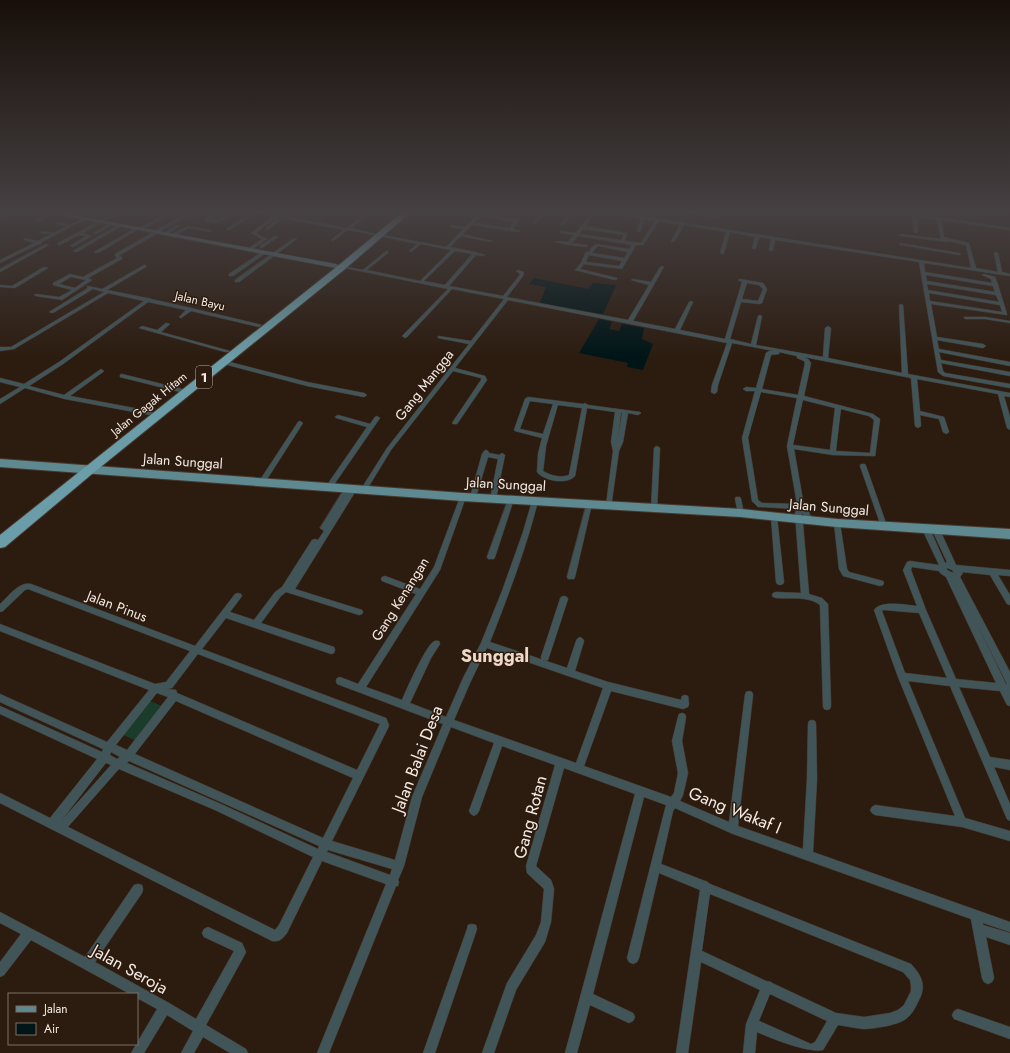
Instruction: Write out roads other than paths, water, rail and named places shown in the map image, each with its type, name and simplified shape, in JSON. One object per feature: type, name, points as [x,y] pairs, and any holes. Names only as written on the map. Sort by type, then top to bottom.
[{"type":"highway","name":"Jalan Gagak Hitam","points":[[0,533],[222,362],[346,260]]},
{"type":"highway","name":"Jalan Gagak Hitam","points":[[0,543],[82,470],[150,413],[259,325],[298,298]]},
{"type":"main road","name":"Jalan Sunggal","points":[[0,463],[493,499],[589,504],[611,502],[654,509],[741,514],[931,530],[1010,534]]},
{"type":"street","points":[[0,271],[20,260]]},
{"type":"street","points":[[84,278],[116,260]]},
{"type":"street","points":[[231,275],[247,260]]},
{"type":"street","points":[[237,281],[265,260]]},
{"type":"street","points":[[307,260],[1010,395]]},
{"type":"street","points":[[364,271],[377,260]]},
{"type":"street","points":[[421,282],[443,260]]},
{"type":"street","points":[[406,336],[449,287],[470,260]]},
{"type":"street","points":[[584,260],[578,271],[614,278]]},
{"type":"street","points":[[612,284],[625,260]]},
{"type":"street","points":[[911,260],[1010,275]]},
{"type":"street","points":[[916,260],[990,276],[993,278],[996,285],[1005,314],[928,302]]},
{"type":"street","points":[[972,260],[974,269]]},
{"type":"street","points":[[997,260],[1000,273]]},
{"type":"street","points":[[923,262],[960,264]]},
{"type":"street","points":[[923,262],[926,291],[940,371],[943,374],[1010,386]]},
{"type":"street","points":[[583,263],[620,268]]},
{"type":"street","points":[[0,349],[12,348],[144,266]]},
{"type":"street","points":[[630,322],[662,267]]},
{"type":"street","points":[[0,286],[13,287],[46,268]]},
{"type":"street","name":"Gang Mangga","points":[[255,625],[278,594],[287,590],[355,489],[389,449],[472,344],[521,276],[522,273],[518,271]]},
{"type":"street","points":[[924,273],[996,285]]},
{"type":"street","points":[[36,295],[58,299],[75,289],[90,280],[70,276],[54,284],[75,289]]},
{"type":"street","points":[[633,280],[653,284]]},
{"type":"street","points":[[714,392],[729,341],[742,281],[761,284],[765,287],[762,302],[757,303],[739,300]]},
{"type":"street","points":[[925,282],[998,294]]},
{"type":"street","name":"Jalan Bayu","points":[[51,312],[90,287],[149,299],[259,325]]},
{"type":"street","points":[[926,291],[1002,304]]},
{"type":"street","points":[[0,402],[61,363],[149,299]]},
{"type":"street","points":[[678,331],[691,302]]},
{"type":"street","points":[[901,305],[906,375]]},
{"type":"street","points":[[181,317],[191,309]]},
{"type":"street","points":[[753,346],[760,316]]},
{"type":"street","points":[[966,318],[1010,322]]},
{"type":"street","points":[[158,332],[168,324]]},
{"type":"street","points":[[142,328],[227,351]]},
{"type":"street","points":[[825,360],[828,328]]},
{"type":"street","points":[[440,337],[472,344]]},
{"type":"street","points":[[935,338],[983,346]]},
{"type":"street","points":[[937,350],[1010,364]]},
{"type":"street","points":[[801,507],[760,504],[755,501],[745,438],[769,353],[802,358],[808,361],[790,446],[801,507],[807,514],[804,519],[805,597]]},
{"type":"street","points":[[938,361],[1010,374]]},
{"type":"street","points":[[222,362],[307,384],[364,395]]},
{"type":"street","points":[[451,369],[478,375],[483,377],[484,380],[455,423]]},
{"type":"street","points":[[65,396],[101,371]]},
{"type":"street","points":[[122,376],[180,390]]},
{"type":"street","points":[[914,377],[918,426]]},
{"type":"street","points":[[0,380],[24,387],[150,413]]},
{"type":"street","points":[[746,389],[800,398],[876,418],[874,454],[867,456],[833,453],[790,446]]},
{"type":"street","points":[[1002,394],[1010,428]]},
{"type":"street","points":[[546,437],[517,430],[528,399],[638,413]]},
{"type":"street","points":[[556,402],[546,437],[540,472],[542,475],[571,478],[585,406]]},
{"type":"street","points":[[833,453],[838,408]]},
{"type":"street","points":[[611,502],[616,451],[620,442],[622,411]]},
{"type":"street","points":[[917,412],[942,418],[946,432]]},
{"type":"street","points":[[338,417],[371,426]]},
{"type":"street","points":[[329,487],[377,418]]},
{"type":"street","points":[[262,482],[300,423]]},
{"type":"street","points":[[654,509],[657,448]]},
{"type":"street","name":"Gang Kenangan","points":[[360,689],[437,568],[468,497],[485,453],[502,456],[493,499]]},
{"type":"street","points":[[863,466],[884,526]]},
{"type":"street","points":[[491,557],[510,499]]},
{"type":"street","points":[[738,499],[741,514]]},
{"type":"street","name":"Jalan Balai Desa","points":[[323,1053],[394,882],[417,796],[466,680],[485,644],[527,532],[535,501]]},
{"type":"street","points":[[571,577],[589,504]]},
{"type":"street","points":[[774,517],[780,582]]},
{"type":"street","points":[[837,523],[843,569],[846,574],[880,583]]},
{"type":"street","points":[[931,530],[943,567]]},
{"type":"street","points":[[931,530],[953,571],[1008,685],[1010,702]]},
{"type":"street","points":[[1010,573],[953,571],[943,567],[910,564],[907,567],[922,610],[1010,816]]},
{"type":"street","points":[[992,572],[1010,602]]},
{"type":"street","points":[[385,579],[422,593]]},
{"type":"street","name":"Jalan Pinus","points":[[0,609],[22,588],[28,586],[384,722],[385,726],[359,776]]},
{"type":"street","points":[[287,590],[359,612]]},
{"type":"street","points":[[776,595],[805,597],[821,601],[824,604],[827,706]]},
{"type":"street","points":[[57,826],[104,758],[108,748],[156,688],[169,685],[238,596]]},
{"type":"street","points":[[545,657],[564,599]]},
{"type":"street","points":[[922,610],[884,607],[878,610],[902,677],[962,822]]},
{"type":"street","points":[[225,614],[331,650]]},
{"type":"street","points":[[0,627],[156,688],[359,776],[283,929],[279,935],[274,936],[0,798]]},
{"type":"street","points":[[570,673],[580,641]]},
{"type":"street","points":[[406,705],[424,661],[436,644]]},
{"type":"street","points":[[485,644],[608,686],[683,705],[685,704],[685,699]]},
{"type":"street","points":[[902,677],[1008,685]]},
{"type":"street","name":"Gang Wakaf I","points":[[340,681],[672,802],[733,829],[1010,927]]},
{"type":"street","points":[[169,685],[174,696]]},
{"type":"street","points":[[579,768],[608,686]]},
{"type":"street","points":[[733,829],[749,695]]},
{"type":"street","points":[[57,826],[118,764],[128,756],[174,696]]},
{"type":"street","points":[[0,698],[128,756],[221,802],[320,855],[394,882]]},
{"type":"street","points":[[9,702],[1,710],[118,764],[221,802],[326,844],[399,866]]},
{"type":"street","points":[[633,958],[672,802],[678,795],[683,773],[677,741],[682,717]]},
{"type":"street","points":[[808,855],[812,779],[812,724]]},
{"type":"street","points":[[474,810],[500,740]]},
{"type":"street","points":[[987,761],[1010,765]]},
{"type":"street","name":"Gang Rotan","points":[[488,1053],[511,987],[541,938],[548,913],[549,889],[547,884],[531,869],[561,762]]},
{"type":"street","points":[[571,1053],[641,791]]},
{"type":"street","points":[[875,810],[962,822],[1010,836]]},
{"type":"street","points":[[656,867],[907,968],[915,977],[917,992],[912,1003],[902,1015],[880,1021],[864,1023],[835,1019],[696,954]]},
{"type":"street","points":[[682,1053],[706,886]]},
{"type":"street","points":[[87,964],[138,889]]},
{"type":"street","points":[[976,915],[988,978]]},
{"type":"street","name":"Jalan Seroja","points":[[0,917],[87,964],[242,1053]]},
{"type":"street","points":[[429,1053],[472,929]]},
{"type":"street","points":[[979,929],[1010,939]]},
{"type":"street","points":[[0,971],[29,932]]},
{"type":"street","points":[[186,1053],[240,952],[238,947],[208,933]]},
{"type":"street","points":[[748,1053],[752,1024],[767,986]]},
{"type":"street","points":[[586,996],[629,1017]]},
{"type":"street","points":[[137,1053],[165,1008]]},
{"type":"street","points":[[958,1015],[1010,1033]]},
{"type":"street","points":[[752,1024],[812,1051],[819,1046],[835,1019]]},
{"type":"water","points":[[534,278],[588,289],[593,283],[616,285],[603,314],[540,303],[546,287],[529,284]]},
{"type":"water","points":[[599,319],[612,322],[609,329],[619,331],[622,324],[644,328],[642,339],[653,344],[643,370],[627,367],[628,363],[579,353]]},
{"type":"district","name":"Sunggal","points":[[495,656]]}]
